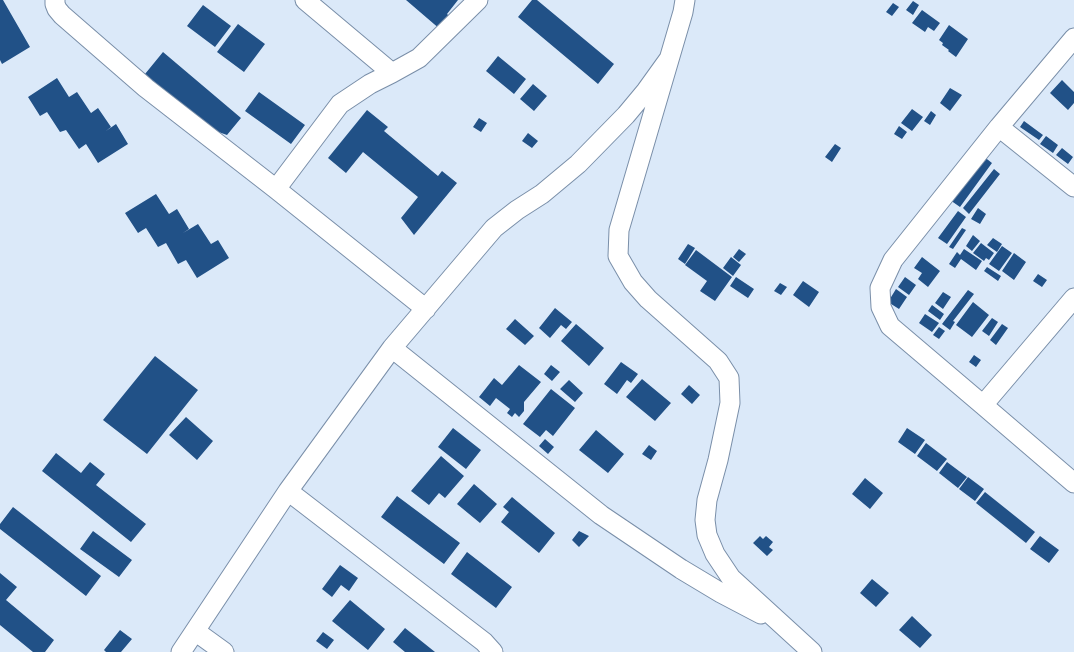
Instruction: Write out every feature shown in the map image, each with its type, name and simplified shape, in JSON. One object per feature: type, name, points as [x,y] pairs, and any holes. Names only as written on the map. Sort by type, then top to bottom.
[{"type":"street","points":[[55,0],[57,9],[62,15],[146,88],[426,309]]},
{"type":"street","points":[[304,0],[392,74]]},
{"type":"street","points":[[276,189],[340,104],[370,84],[419,58],[478,0]]},
{"type":"street","points":[[686,0],[619,230],[618,256],[633,282],[648,299],[718,361],[729,378],[730,403],[707,500],[705,520],[707,535],[715,554],[731,578],[812,652]]},
{"type":"street","points":[[1074,38],[999,127],[893,260],[880,288],[881,307],[890,326],[1074,483]]},
{"type":"street","points":[[181,652],[288,491],[392,348],[494,228],[542,194],[578,164],[646,91],[669,59]]},
{"type":"street","points":[[999,127],[1074,188]]},
{"type":"street","points":[[984,405],[1074,298]]},
{"type":"street","points":[[392,348],[601,515],[681,569],[785,627]]},
{"type":"street","points":[[288,491],[484,642],[493,652]]},
{"type":"street","points":[[195,631],[224,652]]},
{"type":"building","points":[[0,0],[3,0],[30,47],[2,64],[0,60]]},
{"type":"building","points":[[406,0],[458,0],[447,14],[451,18],[441,30]]},
{"type":"building","points":[[532,0],[537,0],[614,64],[598,84],[518,17]]},
{"type":"building","points":[[913,1],[919,5],[913,15],[906,10]]},
{"type":"building","points":[[893,3],[899,7],[892,16],[886,12]]},
{"type":"building","points":[[203,5],[231,26],[215,47],[187,26]]},
{"type":"building","points":[[922,10],[940,23],[934,31],[928,27],[925,32],[912,23]]},
{"type":"building","points":[[238,24],[265,44],[244,72],[217,52]]},
{"type":"building","points":[[949,25],[968,39],[956,57],[939,40]]},
{"type":"building","points":[[163,52],[241,118],[227,135],[190,122],[173,98],[145,74]]},
{"type":"building","points":[[498,56],[526,79],[514,94],[486,71]]},
{"type":"building","points":[[57,78],[69,97],[77,92],[91,113],[98,108],[111,127],[106,131],[116,124],[128,144],[98,163],[86,144],[79,149],[66,130],[60,132],[47,112],[40,116],[28,97]]},
{"type":"building","points":[[1062,80],[1074,92],[1074,103],[1068,110],[1050,93]]},
{"type":"building","points":[[533,84],[547,96],[534,111],[520,99]]},
{"type":"building","points":[[950,88],[962,95],[950,111],[940,103]]},
{"type":"building","points":[[259,92],[305,125],[291,144],[245,111]]},
{"type":"building","points":[[912,109],[923,117],[912,131],[901,123]]},
{"type":"building","points":[[367,110],[388,127],[384,131],[438,176],[442,171],[457,183],[414,235],[401,218],[418,197],[363,152],[346,173],[328,158]]},
{"type":"building","points":[[931,111],[936,115],[930,125],[924,121]]},
{"type":"building","points":[[479,118],[487,123],[481,132],[473,127]]},
{"type":"building","points":[[1024,121],[1043,135],[1039,140],[1020,127]]},
{"type":"building","points":[[899,126],[907,132],[902,139],[894,134]]},
{"type":"building","points":[[528,133],[538,141],[532,148],[522,141]]},
{"type":"building","points":[[1046,136],[1058,145],[1053,153],[1040,144]]},
{"type":"building","points":[[835,144],[841,148],[832,162],[825,157]]},
{"type":"building","points":[[1062,148],[1073,157],[1068,164],[1056,155]]},
{"type":"building","points":[[983,156],[992,163],[960,207],[950,200]]},
{"type":"building","points":[[994,169],[1000,174],[969,214],[963,208]]},
{"type":"building","points":[[156,194],[169,214],[177,209],[189,229],[183,233],[198,224],[211,244],[218,240],[229,258],[197,278],[186,260],[178,264],[166,243],[158,247],[146,228],[138,233],[125,213]]},
{"type":"building","points":[[978,208],[986,214],[980,224],[971,219]]},
{"type":"building","points":[[958,211],[966,217],[947,244],[938,238]]},
{"type":"building","points":[[962,228],[966,230],[953,249],[949,247]]},
{"type":"building","points":[[973,235],[980,241],[972,251],[966,246]]},
{"type":"building","points":[[993,238],[1002,244],[997,252],[987,245]]},
{"type":"building","points":[[981,243],[994,253],[989,260],[986,258],[984,261],[973,253]]},
{"type":"building","points":[[688,244],[695,248],[685,264],[678,259]]},
{"type":"building","points":[[1002,246],[1012,253],[999,271],[989,264]]},
{"type":"building","points":[[739,249],[746,254],[739,262],[733,257]]},
{"type":"building","points":[[964,249],[982,261],[976,270],[961,259],[955,268],[949,264],[957,252],[960,255]]},
{"type":"building","points":[[696,250],[732,277],[715,301],[700,291],[707,281],[685,265]]},
{"type":"building","points":[[1014,253],[1026,262],[1014,280],[1002,271]]},
{"type":"building","points":[[731,257],[741,265],[733,276],[723,268]]},
{"type":"building","points":[[922,257],[940,271],[928,287],[918,279],[922,273],[914,268]]},
{"type":"building","points":[[987,267],[1001,276],[998,281],[984,271]]},
{"type":"building","points":[[1038,274],[1047,280],[1042,287],[1033,281]]},
{"type":"building","points":[[736,277],[754,289],[748,298],[730,286]]},
{"type":"building","points":[[905,277],[916,285],[909,295],[898,287]]},
{"type":"building","points":[[803,281],[819,292],[809,307],[793,295]]},
{"type":"building","points":[[780,283],[787,287],[781,295],[774,291]]},
{"type":"building","points":[[896,289],[907,297],[899,309],[888,302]]},
{"type":"building","points":[[968,290],[974,294],[953,321],[955,322],[950,330],[942,324]]},
{"type":"building","points":[[943,292],[951,297],[943,309],[935,303]]},
{"type":"building","points":[[973,302],[989,315],[972,337],[956,325]]},
{"type":"building","points":[[932,305],[944,314],[940,320],[928,311]]},
{"type":"building","points":[[555,308],[572,322],[566,329],[561,325],[550,338],[539,328]]},
{"type":"building","points":[[925,314],[939,323],[932,332],[919,323]]},
{"type":"building","points":[[992,318],[998,322],[989,336],[982,331]]},
{"type":"building","points":[[515,319],[534,336],[525,345],[506,329]]},
{"type":"building","points":[[576,324],[604,348],[589,366],[561,341]]},
{"type":"building","points":[[1002,324],[1008,328],[996,345],[990,340]]},
{"type":"building","points":[[939,327],[945,331],[939,339],[933,335]]},
{"type":"building","points":[[974,355],[981,360],[976,367],[969,362]]},
{"type":"building","points":[[155,356],[198,390],[147,454],[103,420]]},
{"type":"building","points":[[621,362],[638,374],[631,383],[627,380],[617,394],[604,384]]},
{"type":"building","points":[[519,365],[541,382],[524,402],[524,411],[519,417],[515,413],[512,417],[507,413],[510,409],[496,398],[490,406],[479,397],[494,378],[502,385]]},
{"type":"building","points":[[551,365],[560,372],[552,381],[544,374]]},
{"type":"building","points":[[642,379],[671,403],[655,421],[626,397]]},
{"type":"building","points":[[569,380],[583,393],[575,402],[560,389]]},
{"type":"building","points":[[689,385],[700,395],[692,404],[681,394]]},
{"type":"building","points":[[551,389],[575,408],[553,436],[546,430],[540,437],[523,424]]},
{"type":"building","points":[[186,417],[213,441],[197,460],[169,435]]},
{"type":"building","points":[[453,428],[481,450],[466,469],[438,447]]},
{"type":"building","points":[[907,428],[925,440],[915,454],[898,442]]},
{"type":"building","points":[[596,430],[624,454],[608,473],[579,450]]},
{"type":"building","points":[[545,439],[554,447],[548,454],[539,446]]},
{"type":"building","points":[[926,443],[947,459],[937,471],[917,456]]},
{"type":"building","points":[[649,445],[657,451],[651,460],[642,454]]},
{"type":"building","points":[[56,453],[81,473],[90,462],[105,474],[96,485],[146,524],[131,542],[42,471]]},
{"type":"building","points":[[441,456],[464,476],[445,498],[439,493],[429,505],[411,491]]},
{"type":"building","points":[[947,462],[967,477],[958,488],[939,473]]},
{"type":"building","points":[[968,477],[984,489],[975,501],[959,489]]},
{"type":"building","points":[[865,478],[883,493],[870,509],[852,494]]},
{"type":"building","points":[[474,484],[497,504],[480,523],[457,504]]},
{"type":"building","points":[[985,492],[1035,532],[1026,543],[976,503]]},
{"type":"building","points":[[397,496],[460,543],[444,564],[381,517]]},
{"type":"building","points":[[512,497],[555,533],[539,553],[501,522],[509,512],[503,507]]},
{"type":"building","points":[[13,507],[101,576],[86,596],[0,529],[0,524]]},
{"type":"building","points":[[93,531],[132,560],[119,577],[80,549]]},
{"type":"building","points":[[579,531],[589,536],[579,547],[572,540]]},
{"type":"building","points":[[760,536],[763,539],[766,536],[773,542],[769,547],[773,550],[767,556],[753,543]]},
{"type":"building","points":[[1040,536],[1059,550],[1049,563],[1030,549]]},
{"type":"building","points":[[467,552],[512,587],[496,608],[451,574]]},
{"type":"building","points":[[340,565],[358,578],[349,591],[341,585],[332,597],[322,589]]},
{"type":"building","points":[[0,573],[17,587],[6,600],[54,640],[45,652],[33,652],[0,625]]},
{"type":"building","points":[[872,579],[889,593],[876,607],[860,593]]},
{"type":"building","points":[[350,600],[385,629],[368,650],[332,621]]},
{"type":"building","points":[[912,616],[932,635],[920,648],[899,630]]},
{"type":"building","points":[[405,628],[435,652],[405,652],[393,642]]},
{"type":"building","points":[[120,630],[132,639],[121,652],[106,652],[104,650]]},
{"type":"building","points":[[323,632],[334,640],[327,649],[316,641]]}]
